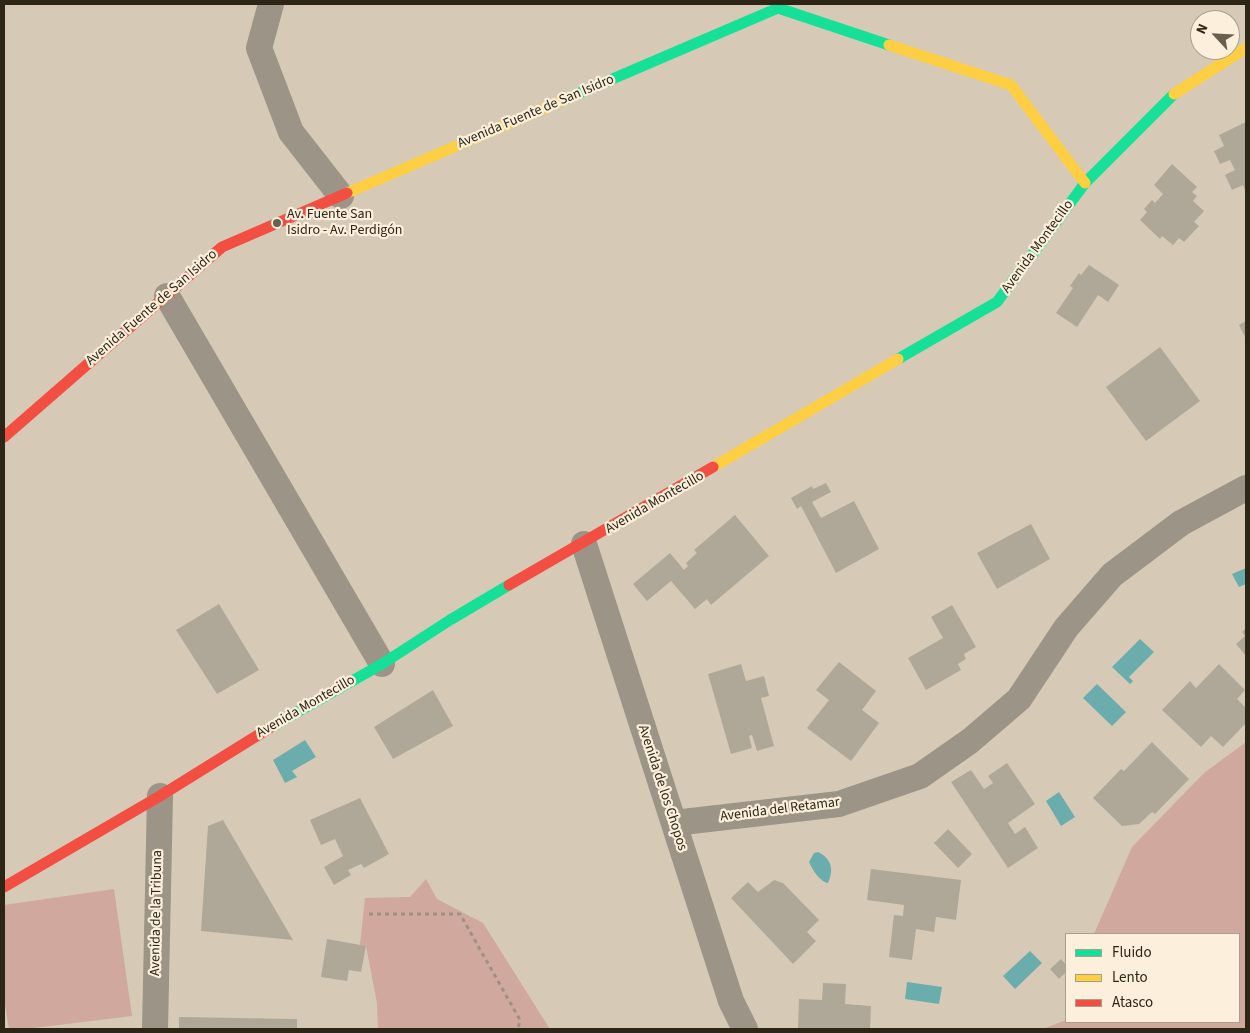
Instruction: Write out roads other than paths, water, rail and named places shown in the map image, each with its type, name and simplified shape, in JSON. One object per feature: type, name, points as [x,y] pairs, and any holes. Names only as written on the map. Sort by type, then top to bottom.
[{"type":"street","points":[[271,4],[259,48],[291,132],[342,196]]},
{"type":"street","name":"Avenida Fuente de San Isidro","points":[[4,437],[222,247],[778,8],[1011,85],[1085,183]]},
{"type":"street","name":"Avenida Montecillo","points":[[4,887],[160,796],[230,750],[382,664],[450,620],[584,544],[997,302],[1085,183],[1169,97],[1246,48]]},
{"type":"street","points":[[167,296],[382,664]]},
{"type":"street","name":"Avenida del Retamar","points":[[674,823],[839,804],[920,776],[970,741],[1019,699],[1066,628],[1112,575],[1181,523],[1246,488]]},
{"type":"street","name":"Avenida de los Chopos","points":[[584,544],[730,1001],[745,1029]]},
{"type":"street","name":"Avenida de la Tribuna","points":[[155,1029],[160,796]]},
{"type":"water","points":[[1246,568],[1246,584],[1239,587],[1232,574]]},
{"type":"water","points":[[1140,639],[1154,652],[1129,677],[1133,681],[1130,684],[1112,667]]},
{"type":"water","points":[[1097,684],[1126,712],[1112,726],[1083,698]]},
{"type":"water","points":[[305,740],[316,757],[292,771],[297,777],[285,783],[273,760]]},
{"type":"water","points":[[1059,792],[1075,817],[1061,826],[1046,801]]},
{"type":"water","points":[[818,852],[829,861],[831,874],[828,883],[819,878],[809,862],[814,853]]},
{"type":"water","points":[[1030,951],[1042,963],[1015,989],[1003,976]]},
{"type":"water","points":[[907,982],[942,987],[939,1004],[905,999]]},
{"type":"place","name":"Av. Fuente San Isidro - Av. Perdigón","points":[[277,223]]}]
